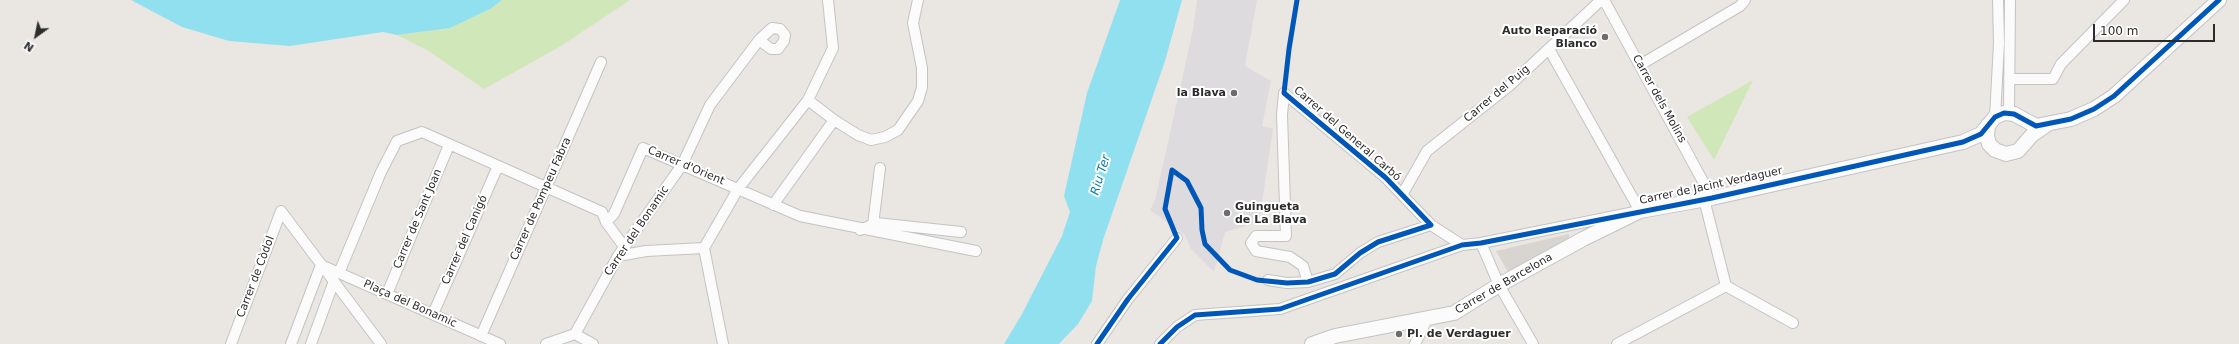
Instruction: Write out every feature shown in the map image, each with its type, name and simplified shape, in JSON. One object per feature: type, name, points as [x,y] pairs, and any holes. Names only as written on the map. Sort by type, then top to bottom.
[{"type":"street","points":[[723,344],[704,248],[738,188],[808,100],[833,48],[828,0]]},
{"type":"street","points":[[808,100],[834,120],[858,135],[871,140],[885,137],[898,130],[918,100],[922,87],[922,68],[913,23],[918,0]]},
{"type":"street","name":"Carrer del Puig","points":[[1402,195],[1427,151],[1509,86],[1600,0]]},
{"type":"street","name":"Carrer dels Molins","points":[[1604,0],[1640,65],[1708,199],[1726,286]]},
{"type":"street","points":[[1640,65],[1740,6],[1745,0]]},
{"type":"street","points":[[1998,0],[1999,43],[1992,121],[1987,136],[1990,144],[1998,152],[2010,154],[2018,151],[2032,135],[2049,124]]},
{"type":"street","points":[[2009,113],[2010,0]]},
{"type":"street","points":[[2009,79],[2053,79],[2061,64],[2124,0]]},
{"type":"street","points":[[2009,113],[2036,126],[2071,119],[2094,109],[2114,96],[2219,0]]},
{"type":"street","name":"Carrer del Bonamic","points":[[575,334],[618,256],[682,165],[710,105],[759,40]]},
{"type":"street","points":[[1549,49],[1640,211]]},
{"type":"street","name":"Carrer de Pompeu Fabra","points":[[481,336],[601,62]]},
{"type":"street","name":"Carrer del General Carbó","points":[[1308,282],[1304,266],[1290,257],[1256,251],[1251,243],[1256,236],[1286,236],[1282,115],[1284,93],[1386,178],[1431,225],[1462,245]]},
{"type":"street","points":[[1963,142],[1981,134],[1992,121],[2009,113]]},
{"type":"street","points":[[773,204],[834,120]]},
{"type":"street","points":[[2023,120],[2027,130],[2026,142]]},
{"type":"street","points":[[311,344],[336,277],[381,172],[398,141],[422,132],[602,212],[606,222],[625,248]]},
{"type":"street","points":[[1963,142],[1974,141],[1990,144]]},
{"type":"street","name":"Carrer de Jacint Verdaguer","points":[[1160,344],[1177,327],[1195,315],[1280,309],[1462,245],[1480,243],[1708,199],[1963,142]]},
{"type":"street","name":"Carrer de Sant Joan","points":[[387,294],[449,145]]},
{"type":"street","name":"Carrer d'Orient","points":[[606,222],[614,214],[643,148],[800,216],[860,230],[976,251]]},
{"type":"street","name":"Carrer del Canigó","points":[[433,314],[498,166]]},
{"type":"street","points":[[873,225],[880,168]]},
{"type":"street","name":"Carrer de Còdol","points":[[231,344],[281,211],[321,265]]},
{"type":"street","name":"Carrer de Barcelona","points":[[1312,344],[1335,336],[1454,313],[1499,285],[1583,239],[1640,211]]},
{"type":"street","points":[[860,230],[876,224],[960,232]]},
{"type":"street","points":[[1268,280],[1287,283],[1308,282],[1336,274],[1360,253],[1378,242],[1431,225]]},
{"type":"street","points":[[1097,344],[1128,299],[1177,238]]},
{"type":"street","points":[[1480,243],[1499,285],[1534,344]]},
{"type":"street","points":[[618,256],[646,252],[704,248]]},
{"type":"street","points":[[291,344],[321,265]]},
{"type":"street","name":"Plaça del Bonamic","points":[[321,265],[336,277],[387,294],[500,344]]},
{"type":"street","points":[[336,277],[378,343]]},
{"type":"street","points":[[1617,344],[1726,286],[1793,323]]},
{"type":"street","points":[[1415,344],[1427,319]]},
{"type":"street","points":[[546,344],[575,334],[593,344]]},
{"type":"shaded area","points":[[1197,0],[1257,0],[1245,66],[1271,81],[1262,126],[1273,129],[1259,222],[1225,232],[1214,272],[1191,249],[1185,235],[1150,210],[1155,200],[1193,30]]},
{"type":"shaded area","points":[[1569,234],[1569,239],[1508,272],[1496,251]]},
{"type":"green space","points":[[502,0],[630,0],[561,46],[484,89],[427,50],[397,35],[450,28],[490,9]]},
{"type":"green space","points":[[1753,80],[1714,160],[1687,117]]},
{"type":"water","points":[[131,0],[502,0],[490,9],[450,28],[397,35],[383,32],[290,46],[229,41],[182,27]]},
{"type":"water","name":"Riu Ter","points":[[1120,0],[1182,0],[1165,61],[1103,240],[1096,266],[1092,301],[1078,324],[1059,344],[1004,344],[1022,314],[1062,236],[1070,212],[1064,196],[1087,93]]},
{"type":"cycle path","points":[[1097,344],[1128,299],[1177,238],[1165,209],[1172,170],[1187,181],[1201,208],[1202,230],[1205,244],[1230,270],[1257,280],[1287,283],[1308,282],[1335,274],[1360,253],[1378,242],[1431,225],[1386,178],[1284,93],[1297,0]]},
{"type":"cycle path","points":[[1160,344],[1177,327],[1195,315],[1280,309],[1462,245],[1481,243],[1712,198],[1963,142],[1981,134],[1995,117],[2004,113],[2014,114],[2036,126],[2071,119],[2094,109],[2114,96],[2219,0]]},
{"type":"place","name":"Auto Reparació Blanco","points":[[1605,37]]},
{"type":"place","name":"la Blava","points":[[1234,93]]},
{"type":"place","name":"Guingueta de La Blava","points":[[1227,213]]},
{"type":"place","name":"Pl. de Verdaguer","points":[[1399,334]]}]
